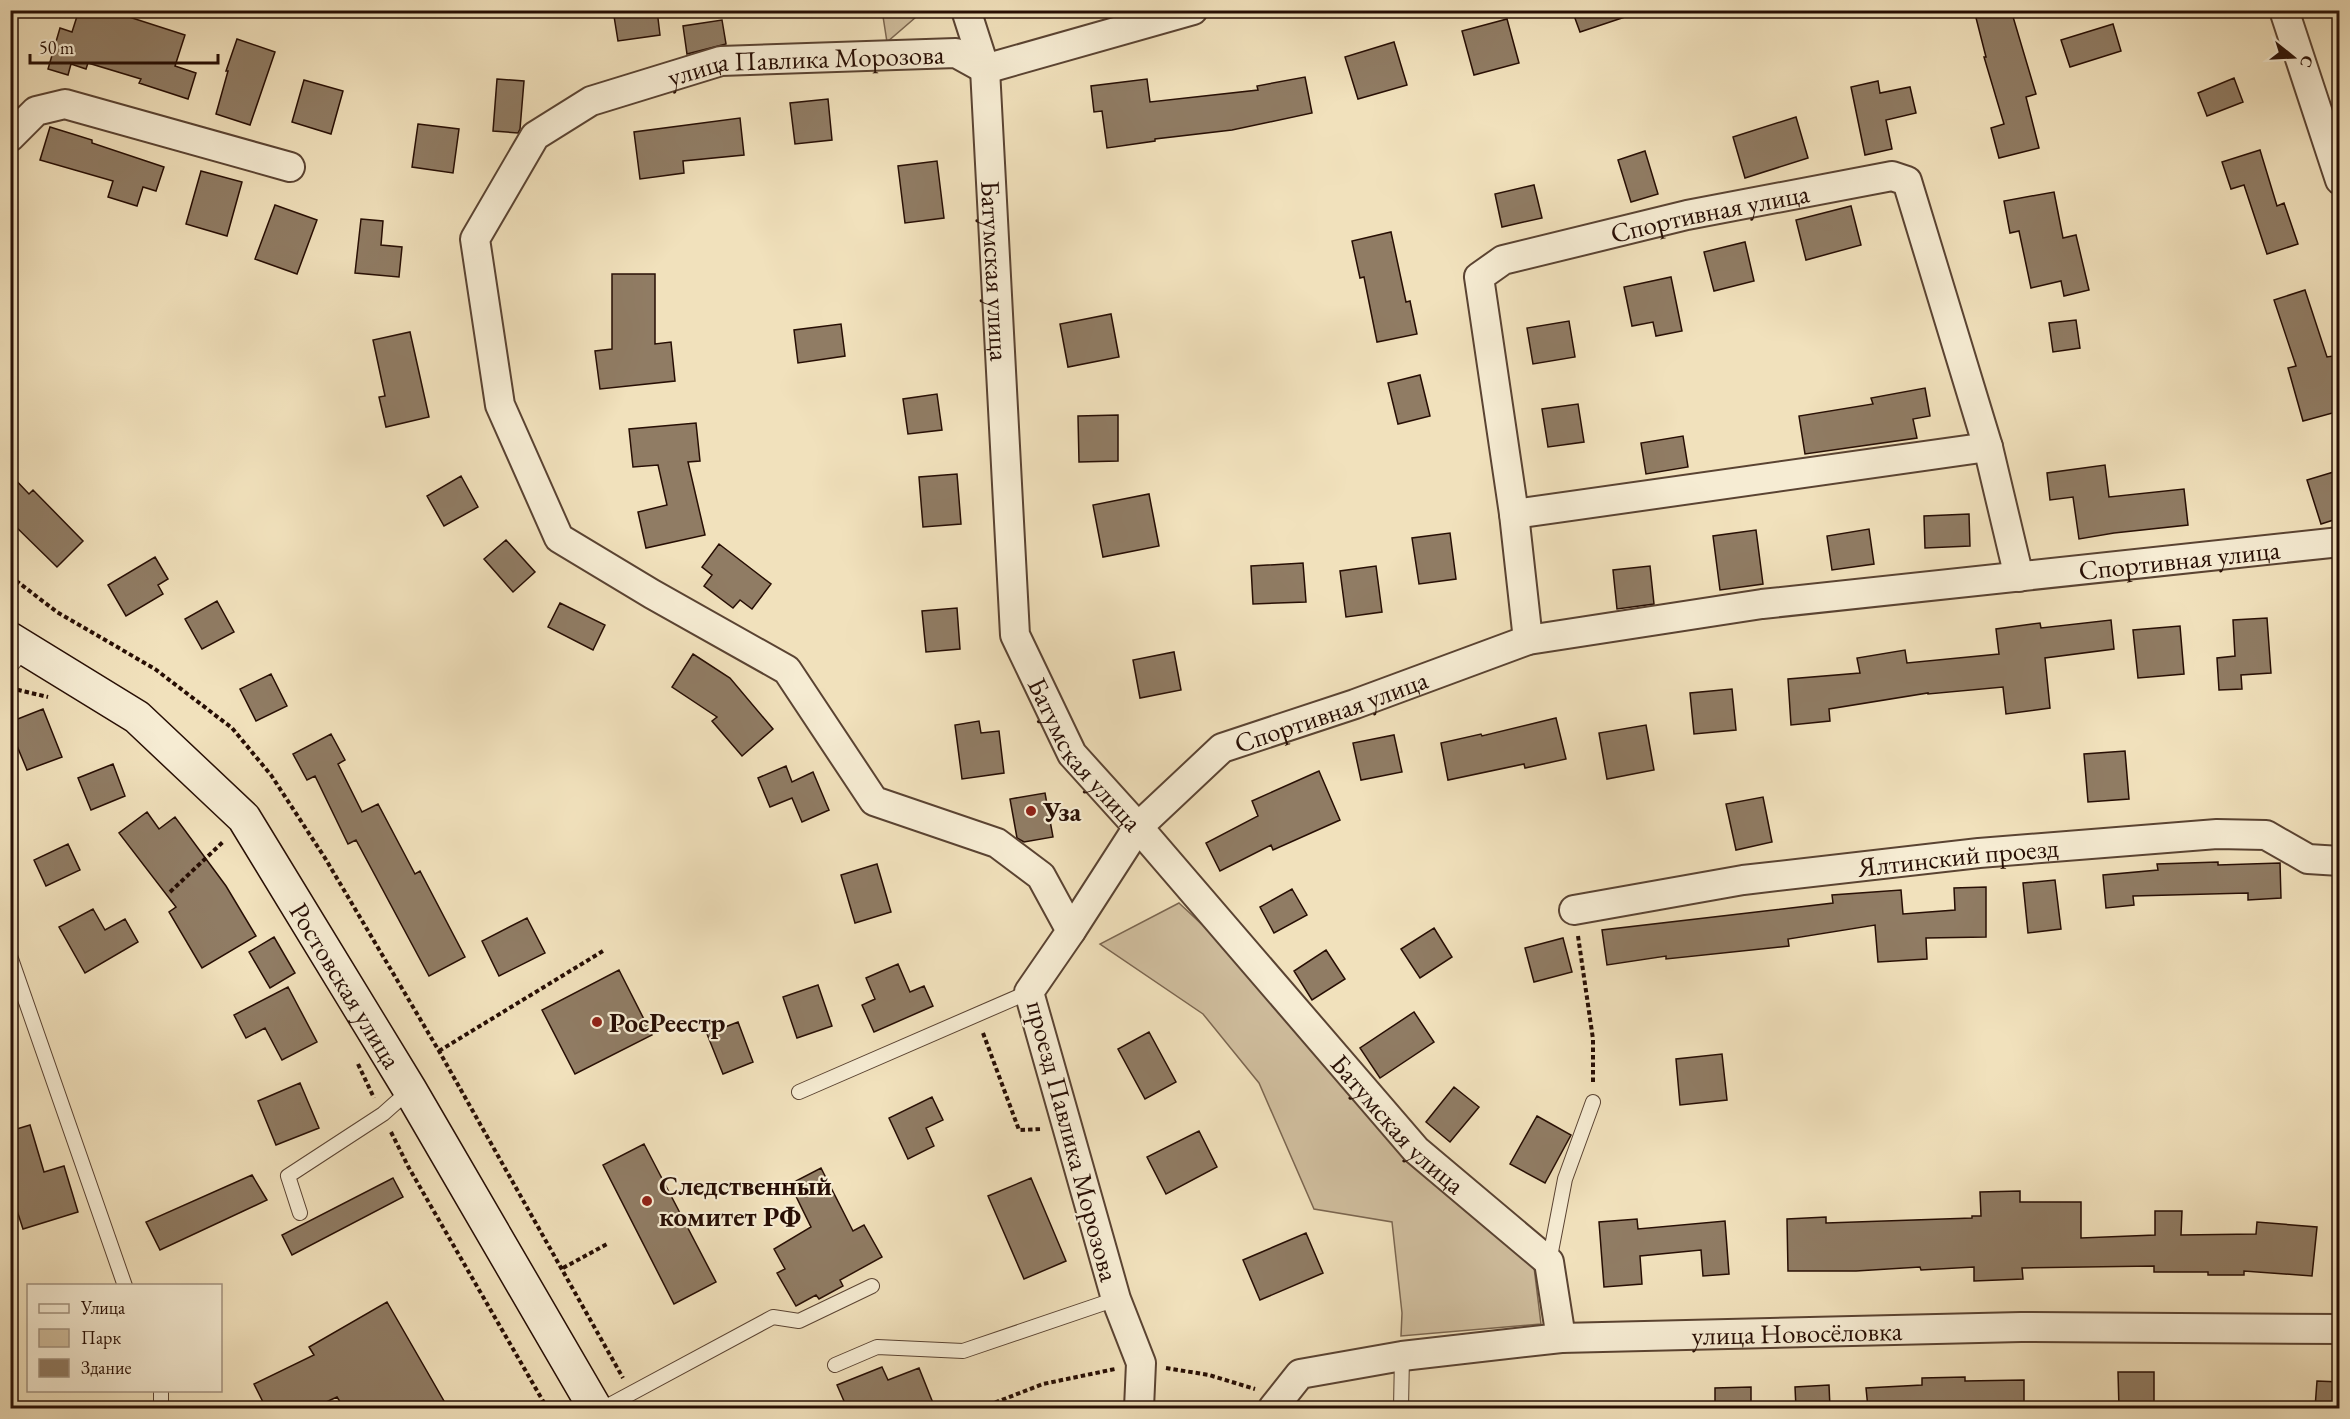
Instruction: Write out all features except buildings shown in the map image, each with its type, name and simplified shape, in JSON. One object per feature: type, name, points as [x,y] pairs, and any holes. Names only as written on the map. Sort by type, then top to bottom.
[{"type":"street","name":"Батумская улица","points":[[966,10],[985,69],[1015,634],[1072,754],[1138,827],[1416,1150],[1549,1262]]},
{"type":"street","name":"улица Павлика Морозова","points":[[1071,931],[1041,876],[997,843],[874,801],[787,670],[652,594],[559,538],[500,405],[475,239],[535,136],[591,101],[721,61],[956,53],[985,69],[1193,10]]},
{"type":"street","points":[[2284,10],[2340,180]]},
{"type":"street","points":[[10,137],[36,111],[65,104],[290,167]]},
{"type":"street","name":"Спортивная улица","points":[[1528,640],[1514,514],[1479,277],[1503,260],[1664,221],[1892,177],[1907,181],[1988,447],[2019,577]]},
{"type":"street","points":[[1514,514],[1988,447]]},
{"type":"street","name":"Спортивная улица","points":[[1071,931],[1138,827],[1222,748],[1355,704],[1528,640],[1762,604],[2340,542]]},
{"type":"street","name":"Ростовская улица","points":[[15,651],[137,717],[244,818],[410,1090],[595,1408]]},
{"type":"street","name":"Ялтинский проезд","points":[[1575,910],[1743,880],[1979,853],[2217,834],[2265,835],[2308,859],[2340,861]]},
{"type":"street","name":"проезд Павлика Морозова","points":[[1071,931],[1029,992],[1116,1299],[1141,1363],[1138,1408]]},
{"type":"street","points":[[1549,1262],[1561,1338]]},
{"type":"street","name":"улица Новосёловка","points":[[1273,1408],[1300,1374],[1402,1356],[1561,1338],[2021,1327],[2340,1329]]},
{"type":"lane","points":[[10,956],[124,1284]]},
{"type":"lane","points":[[799,1092],[1029,992]]},
{"type":"lane","points":[[300,1213],[288,1176],[382,1114],[410,1090]]},
{"type":"lane","points":[[1549,1262],[1564,1179],[1593,1102]]},
{"type":"lane","points":[[604,1408],[773,1317],[800,1321],[872,1287]]},
{"type":"lane","points":[[835,1365],[877,1347],[963,1351],[1116,1299]]},
{"type":"lane","points":[[1401,1408],[1402,1356]]},
{"type":"lane","points":[[161,1392],[161,1408]]},
{"type":"path","points":[[10,688],[50,698]]},
{"type":"path","points":[[218,835],[231,851]]},
{"type":"path","points":[[170,892],[224,841]]},
{"type":"path","points":[[1575,910],[1593,1039],[1593,1102]]},
{"type":"path","points":[[439,1051],[603,951]]},
{"type":"path","points":[[977,1015],[1019,1130],[1068,1128]]},
{"type":"path","points":[[357,1064],[409,1168],[547,1408]]},
{"type":"path","points":[[563,1268],[609,1243]]},
{"type":"green space","points":[[882,10],[923,11],[887,42]]},
{"type":"green space","points":[[1179,903],[1243,963],[1534,1267],[1541,1324],[1401,1336],[1402,1313],[1392,1222],[1314,1209],[1259,1083],[1203,1014],[1100,944]]},
{"type":"place","name":"Уза","points":[[1031,811]]},
{"type":"place","name":"РосРеестр","points":[[597,1022]]},
{"type":"place","name":"Следственный комитет РФ","points":[[647,1201]]}]
